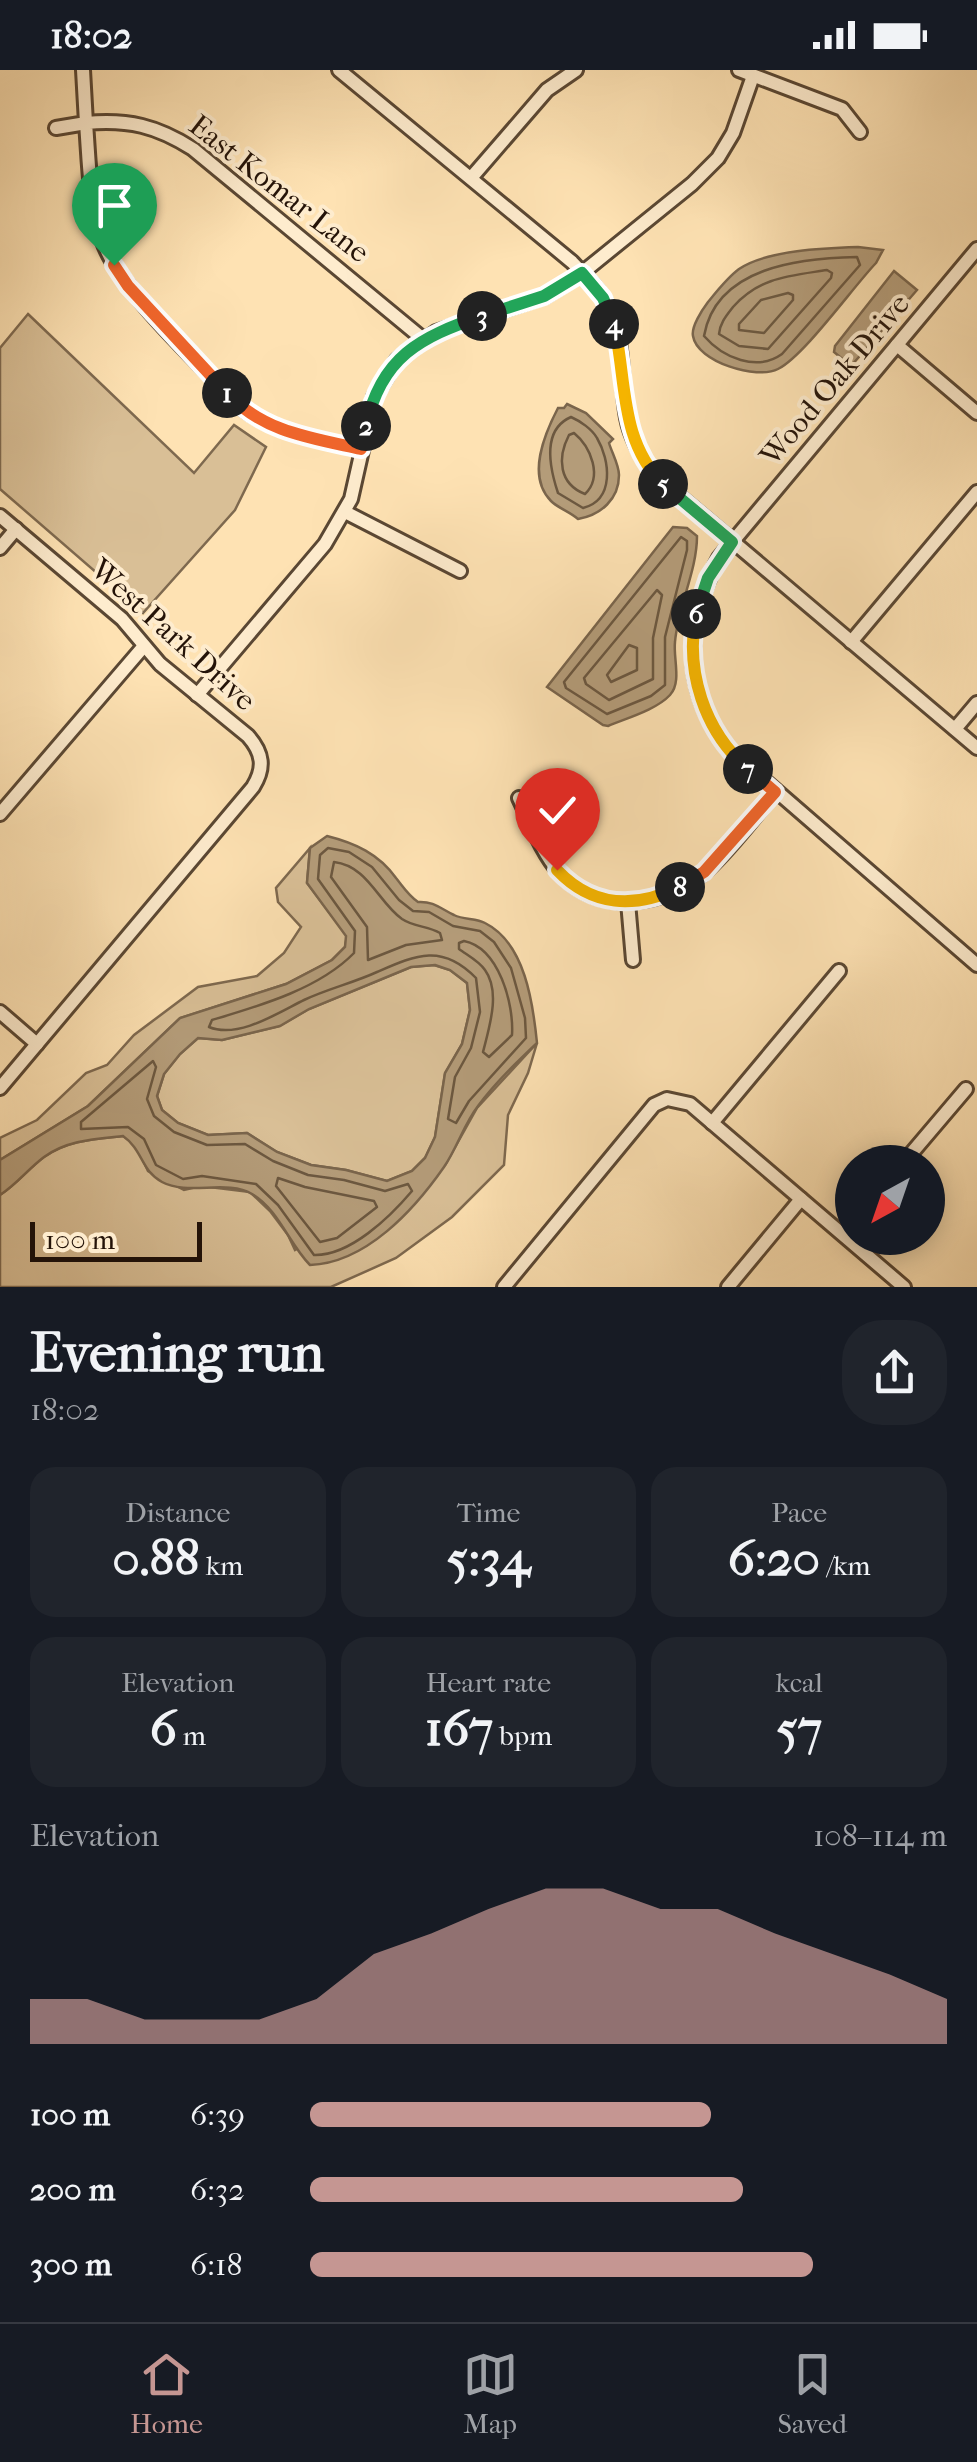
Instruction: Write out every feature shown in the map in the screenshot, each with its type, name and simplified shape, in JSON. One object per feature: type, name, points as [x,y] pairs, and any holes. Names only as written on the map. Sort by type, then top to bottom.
[{"type":"street","points":[[83,70],[96,217],[102,242],[128,286],[240,407],[254,417],[275,428],[361,449]]},
{"type":"street","points":[[339,70],[582,273],[603,298],[620,348],[628,421],[636,446],[653,474],[977,748]]},
{"type":"street","points":[[470,178],[547,90],[575,70]]},
{"type":"street","points":[[739,70],[842,109],[860,132]]},
{"type":"street","points":[[196,695],[325,544],[346,512],[369,413],[397,360],[436,332],[544,296],[582,273],[692,184],[718,158],[733,133],[753,76]]},
{"type":"street","name":"East Komar Lane","points":[[56,128],[86,122],[134,122],[164,131],[193,149],[423,339]]},
{"type":"street","name":"Wood Oak Drive","points":[[977,249],[719,558],[698,602],[692,646],[694,671],[716,732],[741,763],[977,965]]},
{"type":"street","points":[[897,345],[977,413]]},
{"type":"street","points":[[850,642],[977,492]]},
{"type":"street","points":[[346,512],[460,572]]},
{"type":"street","name":"West Park Drive","points":[[0,516],[122,619],[160,664],[248,736],[262,762],[253,787],[37,1044]]},
{"type":"street","points":[[0,548],[16,529]]},
{"type":"street","points":[[0,814],[144,646]]},
{"type":"street","points":[[954,730],[977,703]]},
{"type":"street","points":[[519,798],[552,862],[568,881],[598,899],[628,902],[665,894],[704,872],[775,792]]},
{"type":"street","points":[[628,902],[633,960]]},
{"type":"street","points":[[712,1123],[840,971]]},
{"type":"street","points":[[0,1012],[37,1044],[0,1088]]},
{"type":"street","points":[[918,1145],[966,1089]]},
{"type":"street","points":[[504,1287],[654,1105],[666,1099],[690,1104],[801,1199],[835,1221]]},
{"type":"street","points":[[728,1287],[801,1199]]},
{"type":"street","points":[[873,1255],[904,1287]]},
{"type":"shaded area","points":[[28,314],[194,473],[234,425],[266,447],[235,510],[143,613],[0,489],[0,348]]},
{"type":"shaded area","points":[[310,848],[307,883],[347,936],[345,947],[332,960],[286,984],[180,1018],[88,1106],[0,1160],[0,1138],[37,1120],[86,1073],[107,1065],[134,1035],[198,987],[257,976],[284,953],[301,927],[278,902],[276,888]]},
{"type":"shaded area","points":[[434,965],[450,970],[467,983],[470,1010],[462,1044],[445,1074],[435,1137],[425,1158],[412,1171],[387,1181],[311,1165],[277,1152],[247,1133],[208,1135],[178,1123],[162,1110],[157,1096],[164,1074],[198,1038],[222,1040],[279,1026],[309,1009],[411,967]]},
{"type":"shaded area","points":[[537,1043],[508,1115],[504,1165],[452,1217],[396,1258],[331,1287],[0,1287],[0,1195],[44,1157],[62,1147],[123,1136],[136,1145],[148,1171],[184,1190],[201,1186],[250,1192],[270,1211],[295,1250],[445,1165],[477,1108]]},
{"type":"water","points":[[858,247],[883,250],[814,336],[778,369],[756,372],[729,366],[705,354],[697,345],[693,336],[695,323],[708,302],[739,269],[781,254]]},
{"type":"water","points":[[894,271],[917,290],[851,366],[834,352],[835,346]]},
{"type":"water","points":[[567,404],[586,413],[613,439],[609,443],[619,471],[616,491],[607,504],[578,519],[551,501],[540,479],[540,454],[548,430],[558,408]]},
{"type":"water","points":[[673,527],[687,528],[697,536],[677,629],[674,690],[649,709],[603,725],[547,687]]},
{"type":"water","points":[[327,836],[366,851],[382,862],[418,902],[481,921],[499,932],[524,975],[537,1043],[478,1106],[444,1167],[418,1200],[369,1244],[331,1262],[310,1265],[277,1218],[252,1194],[231,1188],[184,1188],[162,1182],[123,1136],[82,1141],[53,1151],[0,1195],[0,1160],[88,1106],[180,1018],[286,984],[332,960],[345,947],[346,936],[307,883],[310,848]],"holes":[[[435,965],[467,983],[470,1010],[462,1044],[445,1073],[435,1137],[425,1158],[412,1171],[387,1181],[311,1165],[277,1152],[247,1133],[208,1135],[178,1123],[162,1110],[157,1096],[164,1074],[198,1038],[222,1040],[280,1026],[309,1009],[411,967]]]},
{"type":"route","points":[[114,265],[128,286],[240,407],[275,428],[361,449],[374,397],[397,360],[410,348],[436,332],[559,290],[582,273],[593,284],[612,317],[620,348],[628,421],[636,446],[653,474],[732,542],[719,558],[698,602],[692,646],[694,671],[716,732],[741,763],[775,792],[704,872],[665,894],[644,901],[598,899],[582,892],[557,870]]}]
